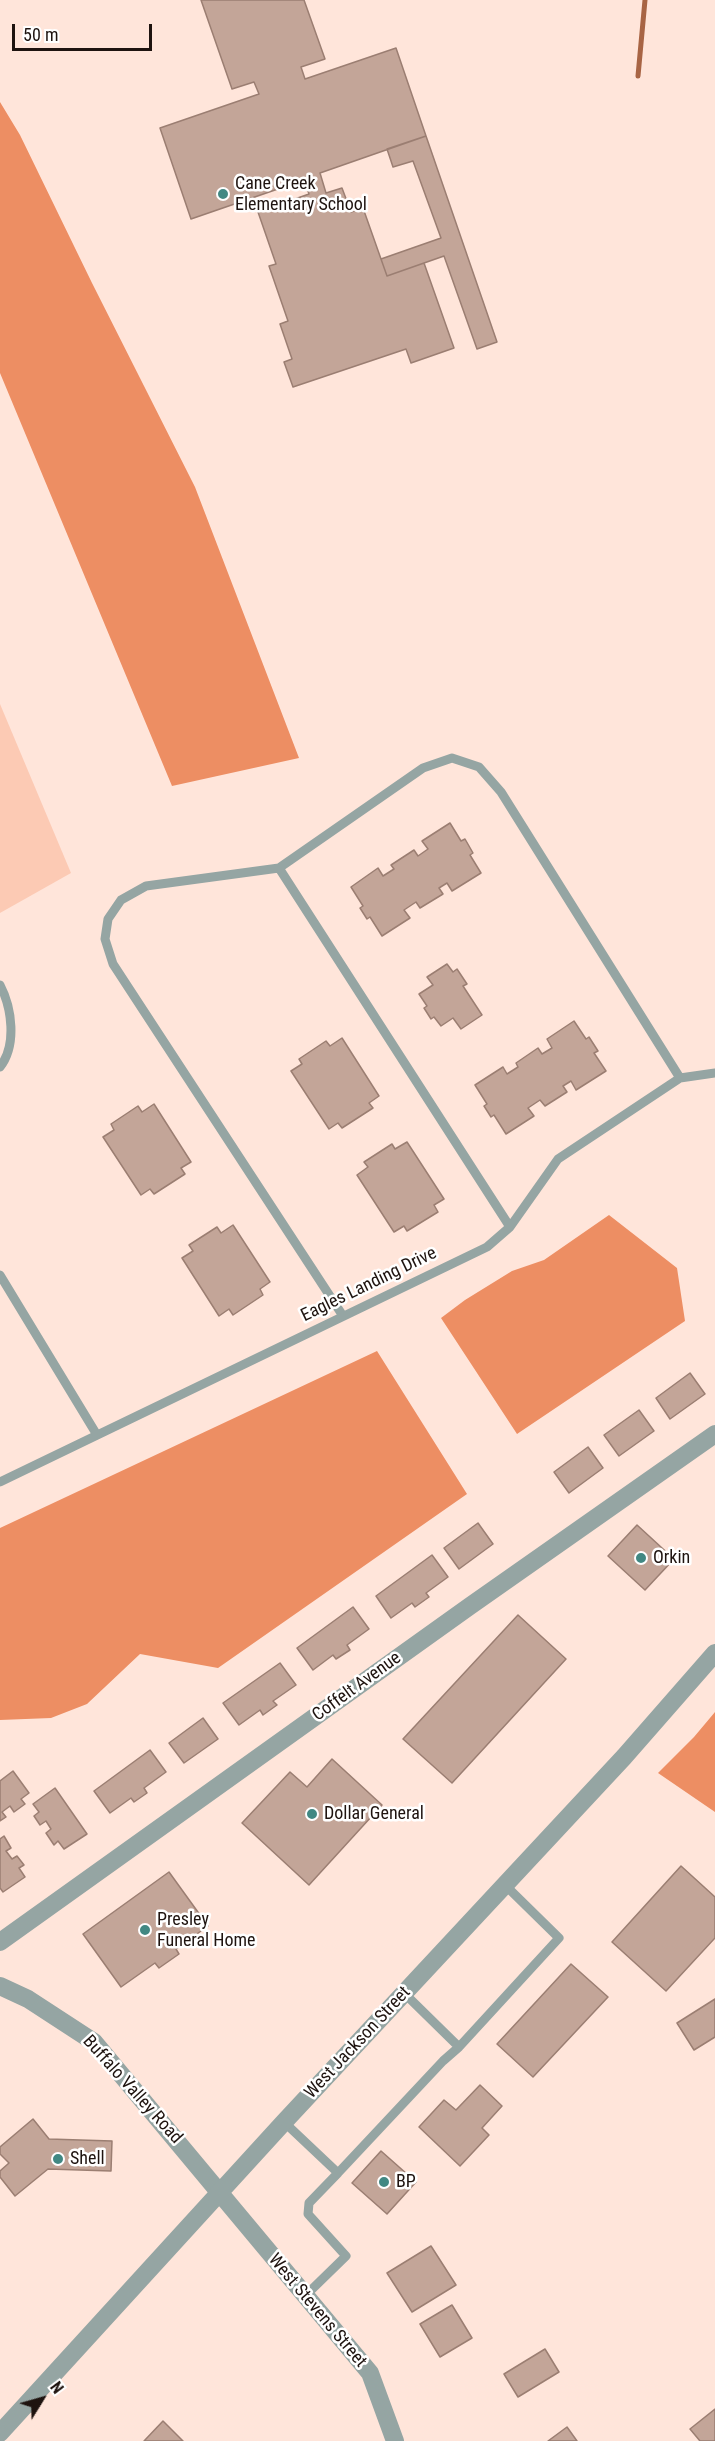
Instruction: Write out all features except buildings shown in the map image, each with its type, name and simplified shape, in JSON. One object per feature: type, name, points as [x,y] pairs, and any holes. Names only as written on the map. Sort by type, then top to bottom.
[{"type":"street","name":"Coffelt Avenue","points":[[0,1942],[715,1434]]},
{"type":"street","name":"West Jackson Street","points":[[0,2433],[219,2192],[624,1757],[715,1653]]},
{"type":"street","name":"Buffalo Valley Road","points":[[0,1986],[28,1999],[94,2042],[219,2192]]},
{"type":"street","name":"West Stevens Street","points":[[219,2192],[370,2373],[395,2441]]},
{"type":"lane","points":[[343,1316],[113,964],[105,939],[108,919],[121,900],[146,886],[279,868],[423,768],[452,758],[479,767],[501,792],[680,1078]]},
{"type":"lane","points":[[279,868],[510,1227]]},
{"type":"lane","points":[[0,985],[8,1000],[11,1025],[9,1045],[0,1067]]},
{"type":"lane","name":"Eagles Landing Drive","points":[[0,1482],[487,1247],[510,1227],[558,1160],[680,1078],[715,1073]]},
{"type":"lane","points":[[0,1275],[97,1435]]},
{"type":"lane","points":[[305,2296],[346,2256],[308,2214],[309,2203],[560,1938],[504,1884]]},
{"type":"lane","points":[[404,1993],[459,2047]]},
{"type":"lane","points":[[284,2122],[338,2173]]},
{"type":"shaded area","points":[[0,102],[20,135],[195,487],[299,758],[172,786],[0,373]]},
{"type":"shaded area","points":[[0,704],[71,873],[0,913]]},
{"type":"shaded area","points":[[609,1215],[677,1268],[685,1321],[517,1434],[441,1318],[512,1271],[544,1260]]},
{"type":"shaded area","points":[[377,1351],[467,1494],[218,1668],[140,1654],[87,1704],[51,1718],[0,1720],[0,1528]]},
{"type":"shaded area","points":[[715,1712],[715,1812],[658,1773]]},
{"type":"waterway","points":[[638,76],[645,0]]},
{"type":"place","name":"Cane Creek Elementary School","points":[[223,194]]},
{"type":"place","name":"Orkin","points":[[641,1558]]},
{"type":"place","name":"Dollar General","points":[[312,1814]]},
{"type":"place","name":"Presley Funeral Home","points":[[145,1930]]},
{"type":"place","name":"Shell","points":[[58,2159]]},
{"type":"place","name":"BP","points":[[384,2182]]}]
